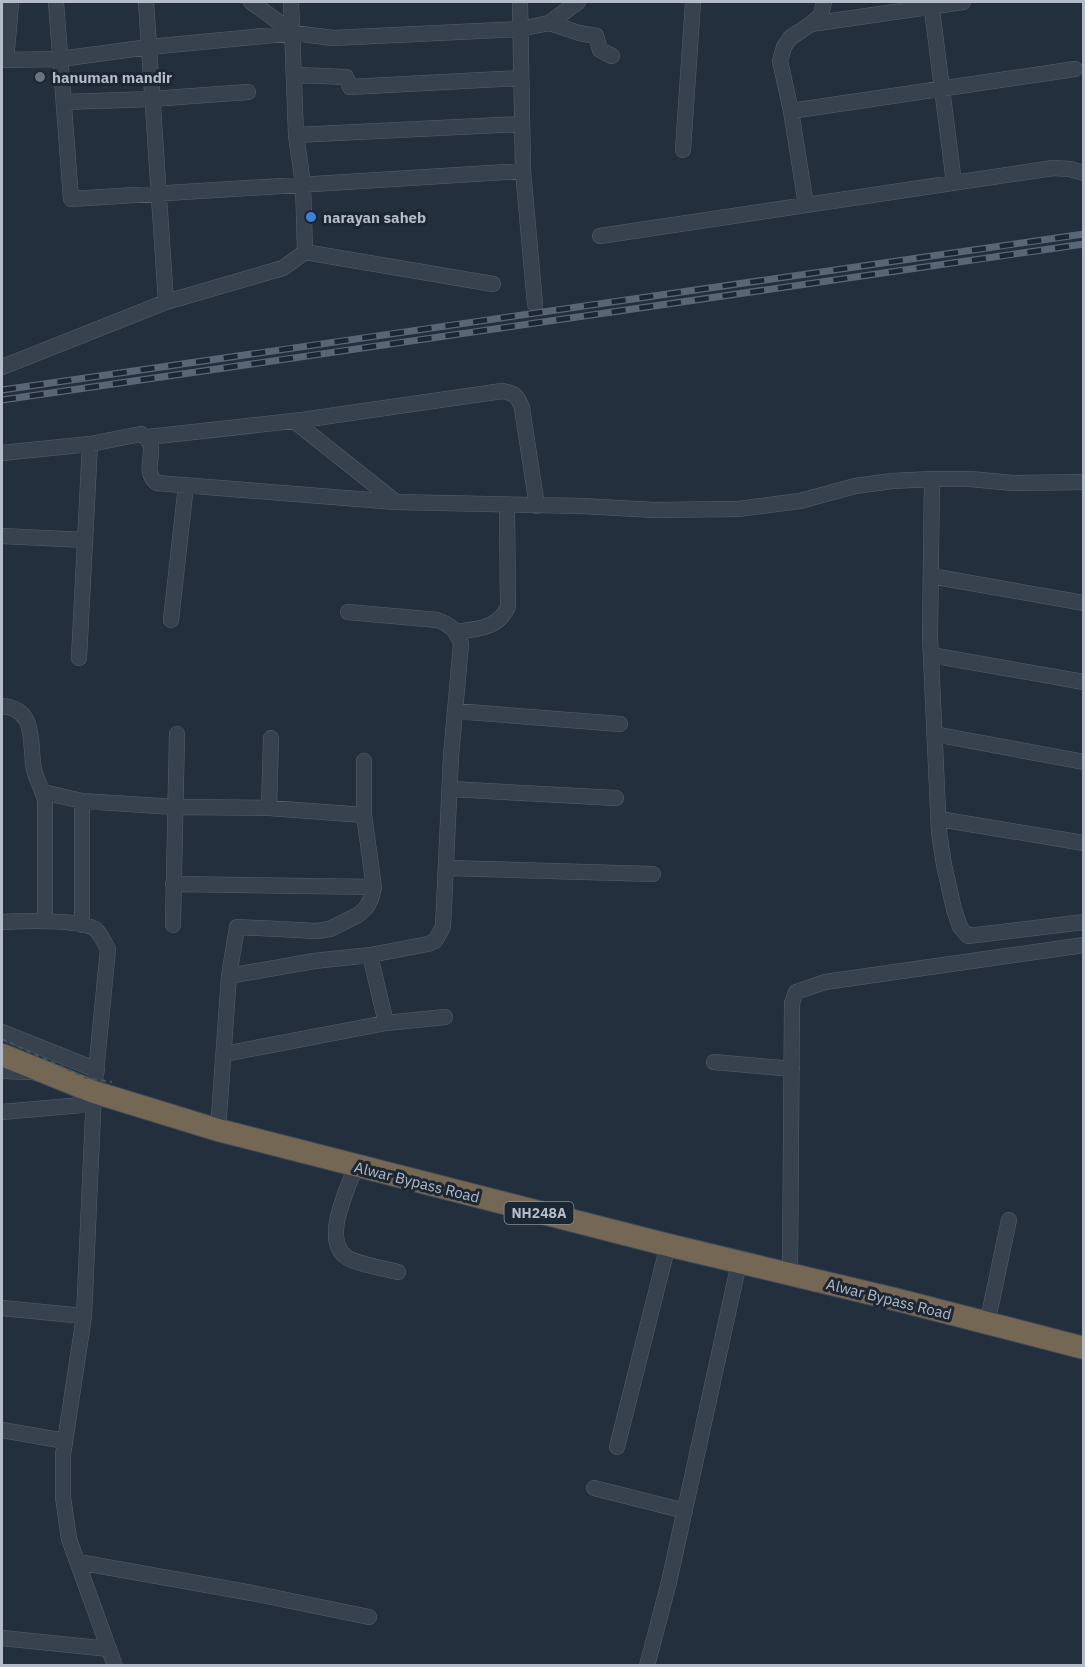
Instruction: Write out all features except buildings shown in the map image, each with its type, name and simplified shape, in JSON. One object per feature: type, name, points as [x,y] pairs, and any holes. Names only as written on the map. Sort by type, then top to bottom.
[{"type":"highway","name":"Alwar Bypass Road","points":[[2,1055],[46,1073],[99,1087],[218,1130],[356,1167],[739,1263],[898,1300],[1083,1348]]},
{"type":"street","points":[[56,2],[71,199],[523,171]]},
{"type":"street","points":[[146,2],[166,302]]},
{"type":"street","points":[[251,2],[294,33]]},
{"type":"street","points":[[291,2],[294,33],[296,135],[303,184],[305,252]]},
{"type":"street","points":[[520,2],[523,171],[535,304]]},
{"type":"street","points":[[2,5],[11,5],[4,60],[60,59],[149,47],[294,33],[333,38],[520,29],[549,23],[578,2]]},
{"type":"street","points":[[683,150],[693,2]]},
{"type":"street","points":[[806,206],[780,61],[784,47],[790,38],[821,15],[824,2]]},
{"type":"street","points":[[811,24],[931,4],[963,2]]},
{"type":"street","points":[[931,4],[954,183]]},
{"type":"street","points":[[549,23],[596,36],[600,50],[612,56]]},
{"type":"street","points":[[790,111],[1075,69]]},
{"type":"street","points":[[295,75],[346,77],[350,87],[521,78]]},
{"type":"street","points":[[64,102],[248,93]]},
{"type":"street","points":[[296,135],[522,124]]},
{"type":"street","points":[[600,236],[1053,168],[1071,169],[1083,173]]},
{"type":"street","points":[[2,367],[166,302],[283,268],[305,252],[493,284]]},
{"type":"street","points":[[2,453],[90,444],[141,434],[148,437],[294,421],[502,391],[513,393],[522,408],[537,506]]},
{"type":"street","points":[[294,421],[396,502]]},
{"type":"street","points":[[148,437],[152,445],[149,471],[151,478],[158,483],[396,502],[654,510],[738,509],[801,501],[864,485],[892,481],[970,479],[1013,483],[1083,482]]},
{"type":"street","points":[[79,658],[90,444]]},
{"type":"street","points":[[932,479],[931,655],[939,819],[944,865],[960,927],[968,936],[1083,922]]},
{"type":"street","points":[[171,620],[186,485]]},
{"type":"street","points":[[457,632],[495,624],[508,607],[507,506]]},
{"type":"street","points":[[2,536],[85,540]]},
{"type":"street","points":[[931,576],[1083,603]]},
{"type":"street","points":[[229,976],[314,960],[370,955],[428,944],[435,941],[443,927],[451,756],[461,644],[457,632],[450,624],[437,620],[348,612]]},
{"type":"street","points":[[931,655],[1083,682]]},
{"type":"street","points":[[2,706],[14,707],[22,713],[29,724],[33,767],[44,792],[45,921]]},
{"type":"street","points":[[455,711],[620,724]]},
{"type":"street","points":[[172,926],[177,734]]},
{"type":"street","points":[[934,734],[1083,762]]},
{"type":"street","points":[[269,808],[272,738]]},
{"type":"street","points":[[218,1130],[229,976],[237,927],[317,931],[330,929],[358,915],[371,899],[374,887],[364,815],[364,761]]},
{"type":"street","points":[[450,789],[616,798]]},
{"type":"street","points":[[44,792],[82,801],[175,807],[269,808],[364,815]]},
{"type":"street","points":[[82,801],[82,925]]},
{"type":"street","points":[[939,819],[1083,843]]},
{"type":"street","points":[[447,868],[653,874]]},
{"type":"street","points":[[173,884],[374,887]]},
{"type":"street","points":[[2,921],[45,921],[94,928],[108,949],[84,1316],[63,1455],[63,1497],[69,1539],[115,1665]]},
{"type":"street","points":[[790,1275],[792,1003],[796,992],[825,982],[1083,945]]},
{"type":"street","points":[[370,955],[386,1023]]},
{"type":"street","points":[[224,1053],[386,1023],[445,1017]]},
{"type":"street","points":[[2,1032],[99,1087]]},
{"type":"street","points":[[714,1062],[792,1069]]},
{"type":"street","points":[[2,1071],[46,1073]]},
{"type":"street","points":[[2,1112],[99,1087]]},
{"type":"street","points":[[356,1167],[339,1214],[335,1236],[337,1246],[344,1255],[352,1260],[398,1272]]},
{"type":"street","points":[[987,1324],[1009,1221]]},
{"type":"street","points":[[617,1447],[668,1245]]},
{"type":"street","points":[[647,1665],[669,1582],[739,1263]]},
{"type":"street","points":[[2,1308],[84,1316]]},
{"type":"street","points":[[2,1430],[65,1441]]},
{"type":"street","points":[[594,1488],[685,1511]]},
{"type":"street","points":[[78,1562],[252,1593],[369,1617]]},
{"type":"street","points":[[2,1638],[109,1649]]},
{"type":"path","points":[[2,1039],[86,1078],[99,1087]]},
{"type":"railway","points":[[2,390],[1084,234]]},
{"type":"railway","points":[[2,400],[1084,244]]},
{"type":"place","name":"hanuman mandir","points":[[40,77]]},
{"type":"place","name":"narayan saheb","points":[[311,217]]}]
